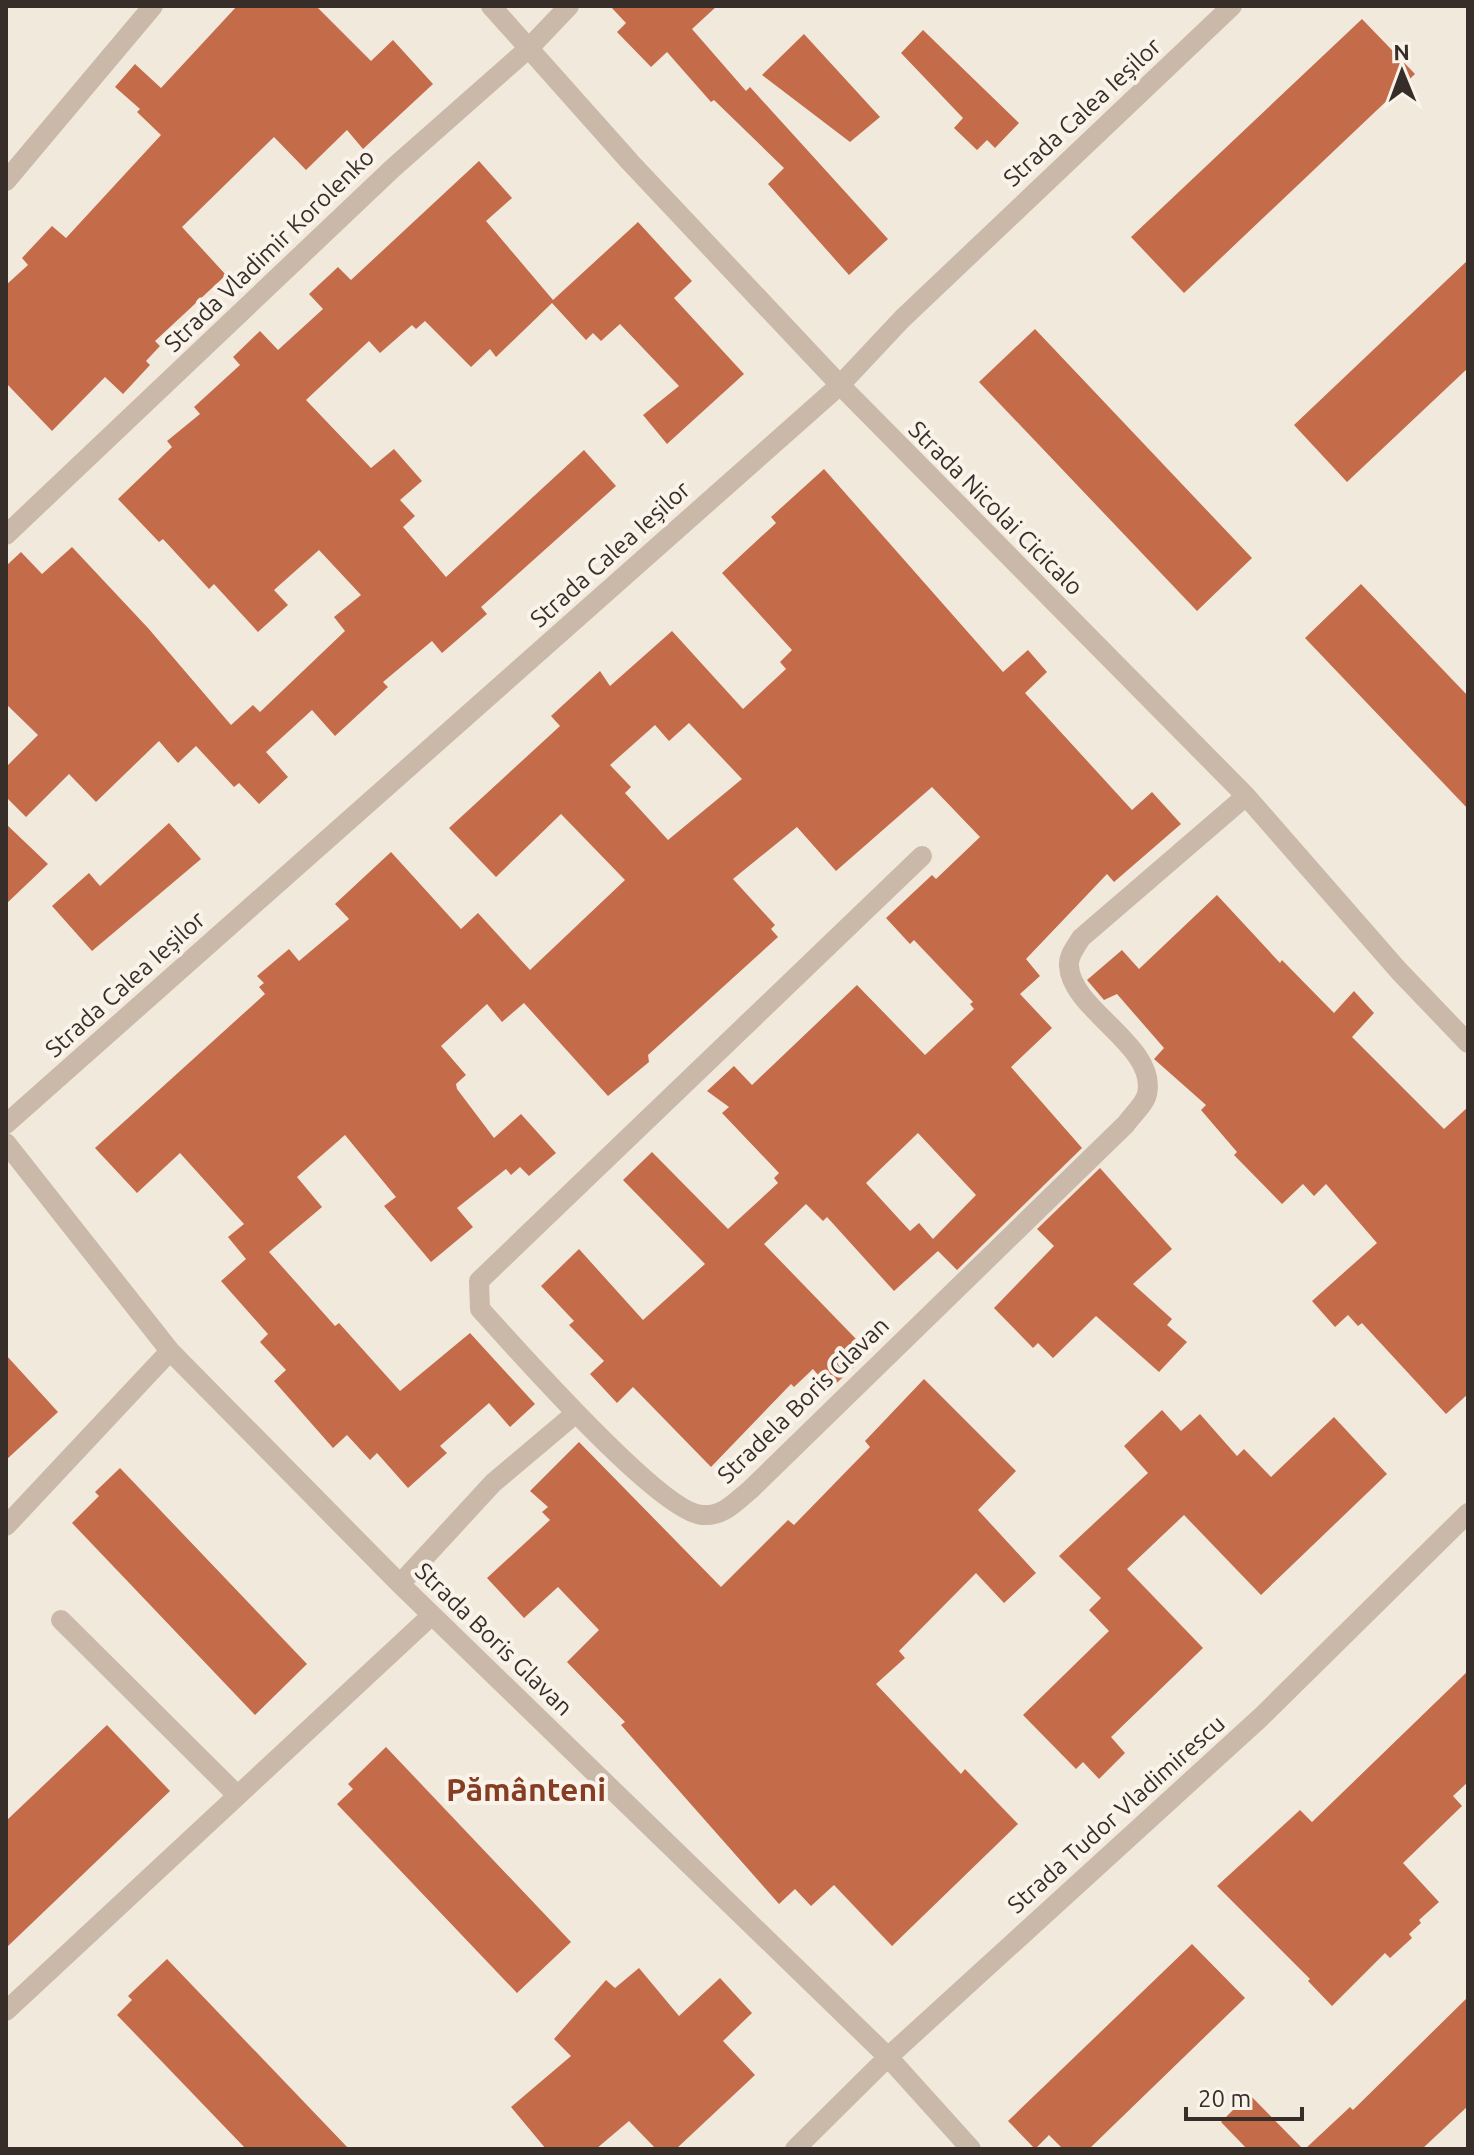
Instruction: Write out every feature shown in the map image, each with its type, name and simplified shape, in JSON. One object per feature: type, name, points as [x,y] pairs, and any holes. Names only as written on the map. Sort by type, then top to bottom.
[{"type":"street","points":[[6,181],[153,6]]},
{"type":"street","name":"Strada Nicolai Cicicalo","points":[[491,6],[630,162],[840,385],[1246,796],[1399,971],[1468,1043]]},
{"type":"street","name":"Strada Vladimir Korolenko","points":[[6,535],[393,168],[529,48],[569,6]]},
{"type":"street","name":"Strada Calea Ieșilor","points":[[6,1124],[840,385],[902,319],[1232,6]]},
{"type":"street","name":"Stradela Boris Glavan","points":[[922,856],[479,1281],[480,1309],[576,1413],[658,1491],[687,1512],[704,1515],[724,1512],[750,1490],[1126,1124],[1147,1097],[1148,1081],[1141,1062],[1075,985],[1068,968],[1069,956],[1081,938],[1246,796]]},
{"type":"street","name":"Strada Boris Glavan","points":[[6,1143],[170,1351],[400,1584],[888,2057],[971,2149]]},
{"type":"street","points":[[6,1526],[170,1351]]},
{"type":"street","points":[[400,1584],[493,1483],[576,1413]]},
{"type":"street","name":"Strada Tudor Vladimirescu","points":[[795,2149],[888,2057],[1260,1718],[1468,1513]]},
{"type":"street","points":[[6,2011],[432,1615]]},
{"type":"street","points":[[61,1620],[236,1794]]},
{"type":"building","points":[[237,6],[316,6],[371,61],[393,40],[433,84],[363,149],[347,130],[306,170],[274,137],[182,227],[226,275],[155,341],[160,346],[146,361],[150,365],[123,394],[105,377],[52,431],[6,383],[6,285],[28,265],[22,258],[52,226],[66,238],[161,135],[137,112],[140,109],[115,87],[135,64],[161,88]]},
{"type":"building","points":[[610,6],[717,6],[692,29],[746,91],[750,87],[888,239],[849,275],[768,184],[784,168],[714,100],[711,102],[667,52],[651,67],[617,32],[626,23]]},
{"type":"building","points":[[1362,19],[1415,74],[1184,293],[1131,237]]},
{"type":"building","points":[[923,30],[1019,123],[995,148],[987,140],[977,150],[954,128],[963,118],[901,53]]},
{"type":"building","points":[[804,34],[880,117],[850,142],[762,75]]},
{"type":"building","points":[[479,161],[512,198],[486,221],[553,300],[638,222],[692,281],[674,298],[744,374],[667,444],[643,415],[679,386],[620,324],[601,341],[593,333],[586,340],[552,303],[496,357],[490,349],[471,367],[425,321],[416,329],[412,325],[380,353],[369,341],[306,400],[371,468],[394,449],[422,481],[400,500],[415,516],[403,527],[446,577],[584,450],[616,486],[481,607],[487,614],[442,653],[432,641],[383,682],[388,687],[335,736],[312,710],[266,752],[288,777],[259,804],[239,783],[234,787],[196,746],[178,763],[159,741],[96,802],[69,774],[26,817],[6,797],[6,767],[38,735],[6,704],[6,566],[21,552],[42,574],[72,547],[148,628],[231,725],[253,705],[260,712],[345,631],[334,617],[361,595],[319,550],[274,590],[288,605],[258,632],[214,584],[209,589],[163,539],[159,542],[118,499],[172,447],[167,441],[200,414],[194,407],[240,365],[233,357],[260,331],[278,350],[323,309],[309,294],[338,267],[351,280]]},
{"type":"building","points":[[1468,260],[1468,368],[1347,482],[1294,425]]},
{"type":"building","points":[[1035,329],[1252,558],[1197,611],[979,382]]},
{"type":"building","points":[[824,469],[1003,672],[1028,650],[1047,672],[1025,693],[1132,810],[1152,792],[1181,824],[1114,882],[1107,874],[1026,959],[1040,976],[1020,994],[1052,1028],[1011,1067],[1082,1148],[957,1270],[938,1251],[894,1291],[827,1217],[823,1221],[806,1204],[764,1244],[857,1340],[851,1345],[863,1359],[830,1389],[813,1369],[794,1387],[791,1384],[711,1467],[633,1387],[617,1403],[590,1374],[604,1361],[569,1325],[574,1321],[541,1286],[579,1249],[643,1320],[705,1264],[623,1180],[652,1152],[728,1229],[778,1183],[774,1178],[779,1173],[722,1113],[729,1107],[707,1091],[734,1066],[752,1085],[857,985],[925,1055],[974,1009],[970,1004],[973,1002],[914,940],[910,944],[886,918],[932,875],[936,879],[980,837],[932,787],[836,871],[797,827],[733,879],[775,925],[771,929],[778,937],[648,1055],[649,1062],[608,1096],[524,1003],[502,1022],[487,1004],[441,1046],[466,1075],[456,1084],[457,1089],[494,1138],[521,1114],[556,1153],[529,1176],[520,1167],[511,1175],[506,1169],[457,1208],[473,1227],[431,1262],[384,1206],[396,1197],[345,1135],[297,1177],[322,1207],[269,1252],[335,1326],[339,1323],[400,1391],[470,1333],[535,1404],[510,1427],[489,1403],[440,1446],[447,1453],[408,1488],[377,1453],[370,1460],[347,1435],[333,1448],[274,1381],[286,1370],[260,1342],[268,1334],[221,1281],[246,1259],[228,1237],[244,1224],[180,1153],[137,1193],[95,1148],[265,994],[259,987],[264,983],[257,976],[289,949],[299,961],[349,919],[335,904],[391,852],[461,929],[478,913],[530,970],[625,880],[561,814],[496,877],[449,828],[560,726],[551,716],[600,671],[610,686],[672,631],[743,709],[786,669],[780,662],[792,650],[722,573],[776,523],[771,517]],"holes":[[[689,723],[742,779],[668,840],[625,793],[631,787],[610,765],[655,725],[669,741]],[[918,1133],[976,1195],[933,1239],[919,1223],[910,1231],[866,1183]]]},
{"type":"building","points":[[1361,584],[1468,696],[1468,809],[1305,638]]},
{"type":"building","points":[[169,823],[201,859],[92,951],[52,906],[89,873],[100,886]]},
{"type":"building","points":[[6,824],[48,864],[6,904]]},
{"type":"building","points":[[1217,895],[1280,963],[1282,960],[1334,1013],[1354,991],[1374,1013],[1352,1037],[1444,1129],[1468,1107],[1468,1394],[1446,1414],[1362,1323],[1358,1326],[1348,1315],[1335,1327],[1312,1301],[1377,1243],[1326,1184],[1314,1196],[1303,1184],[1282,1204],[1234,1155],[1237,1152],[1201,1110],[1206,1105],[1154,1059],[1164,1048],[1117,994],[1104,1000],[1087,980],[1122,950],[1139,969]]},
{"type":"building","points":[[1100,1168],[1172,1249],[1133,1284],[1172,1319],[1167,1325],[1187,1342],[1159,1372],[1096,1316],[1053,1358],[1038,1343],[1033,1348],[994,1308],[1054,1246],[1037,1229]]},
{"type":"building","points":[[6,1355],[58,1412],[6,1460]]},
{"type":"building","points":[[924,1379],[1016,1471],[978,1510],[1036,1573],[1004,1603],[976,1573],[899,1651],[905,1658],[876,1684],[961,1774],[965,1769],[1018,1824],[892,1946],[834,1885],[811,1906],[795,1889],[779,1904],[621,1725],[625,1722],[567,1662],[599,1630],[558,1587],[524,1618],[487,1578],[550,1520],[542,1512],[548,1507],[530,1491],[579,1442],[721,1587],[788,1520],[794,1525],[870,1447],[865,1441]]},
{"type":"building","points":[[1162,1410],[1181,1431],[1200,1414],[1237,1456],[1244,1449],[1271,1477],[1334,1417],[1387,1474],[1261,1595],[1184,1515],[1127,1569],[1203,1648],[1111,1737],[1125,1753],[1099,1779],[1083,1762],[1076,1769],[1023,1715],[1109,1631],[1089,1610],[1101,1598],[1059,1556],[1148,1473],[1124,1446]]},
{"type":"building","points":[[120,1468],[307,1664],[255,1715],[72,1523],[99,1496],[95,1492]]},
{"type":"building","points":[[1468,1671],[1468,1782],[1453,1796],[1462,1806],[1403,1863],[1439,1902],[1419,1920],[1421,1923],[1409,1934],[1412,1938],[1390,1958],[1385,1953],[1332,2006],[1308,1981],[1310,1979],[1217,1886],[1300,1810],[1312,1822]]},
{"type":"building","points":[[107,1725],[170,1791],[6,1948],[6,1821]]},
{"type":"building","points":[[386,1747],[571,1942],[517,1993],[337,1804],[353,1789],[348,1784]]},
{"type":"building","points":[[1192,1944],[1245,1998],[1089,2149],[1063,2149],[1049,2135],[1035,2149],[1008,2121]]},
{"type":"building","points":[[167,1959],[349,2149],[246,2149],[117,2015],[132,2000],[128,1996]]},
{"type":"building","points":[[639,1968],[679,2016],[720,1978],[752,2013],[723,2041],[755,2075],[676,2149],[656,2149],[629,2121],[596,2149],[546,2149],[511,2107],[571,2056],[554,2039],[606,1980],[615,1988]]},
{"type":"building","points":[[1468,1997],[1468,2106],[1422,2149],[1305,2149],[1350,2107],[1353,2110]]},
{"type":"building","points":[[1249,2094],[1303,2149],[1247,2149],[1221,2122]]},
{"type":"district","name":"Pământeni","points":[[526,1789]]}]
